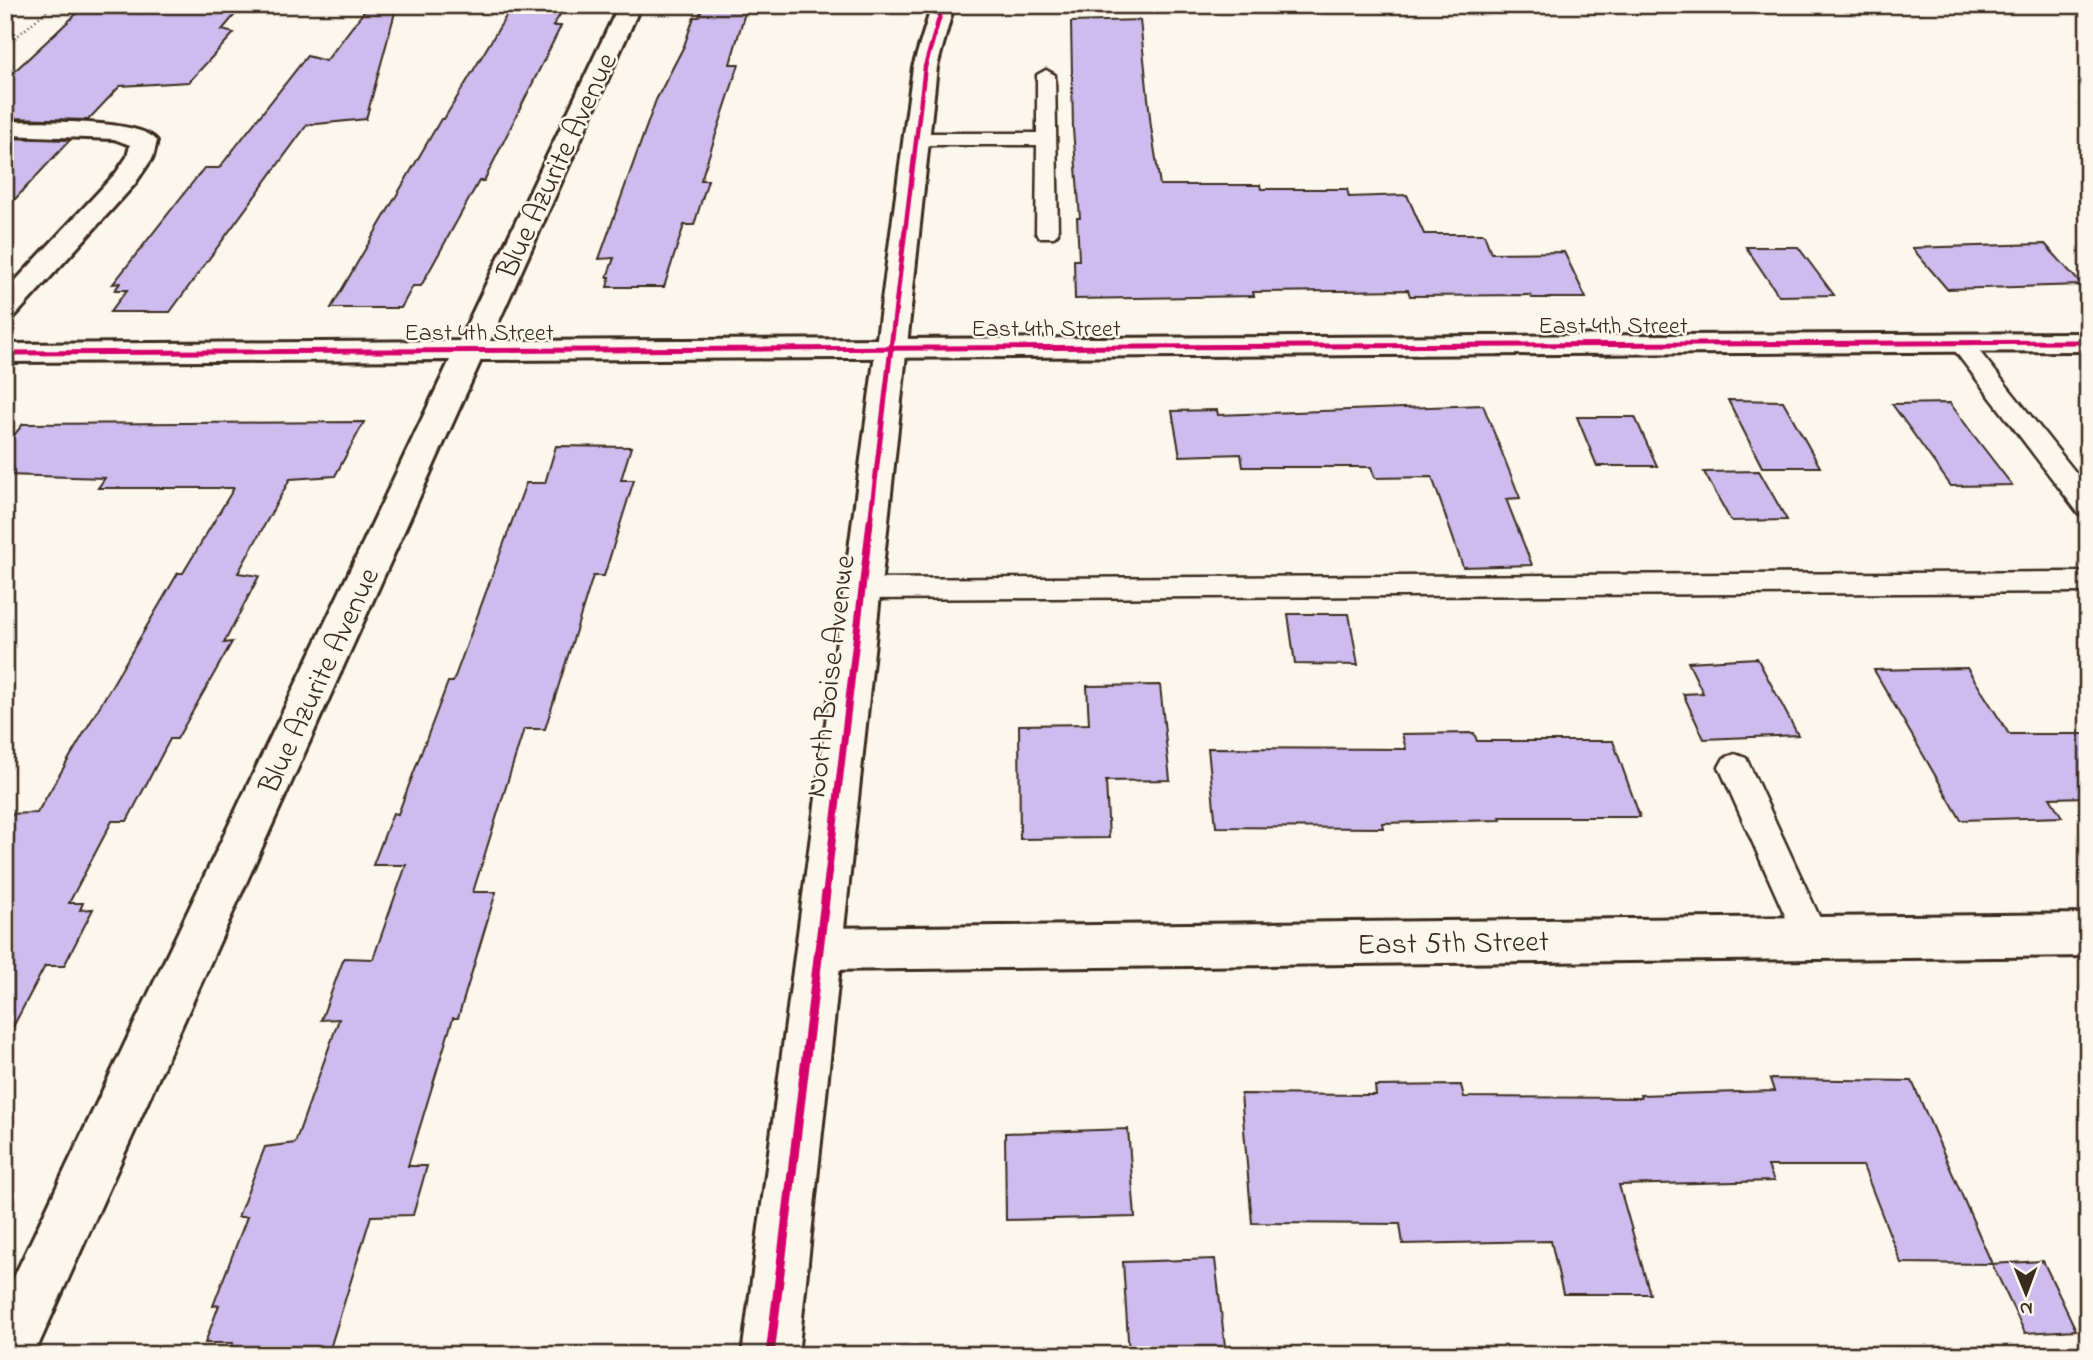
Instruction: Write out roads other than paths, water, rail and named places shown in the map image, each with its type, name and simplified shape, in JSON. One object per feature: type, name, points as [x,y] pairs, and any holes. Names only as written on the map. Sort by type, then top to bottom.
[{"type":"street","name":"Blue Azurite Avenue","points":[[6,1355],[630,5]]},
{"type":"street","name":"North Boise Avenue","points":[[770,1355],[925,67],[943,5]]},
{"type":"street","points":[[5,128],[104,131],[144,141],[140,157],[125,180],[5,310]]},
{"type":"street","name":"East 4th Street","points":[[5,353],[2088,342]]},
{"type":"street","name":"East 5th Street","points":[[819,949],[2088,935]]},
{"type":"lane","points":[[1046,75],[1047,233]]},
{"type":"lane","points":[[916,139],[1046,139]]},
{"type":"lane","points":[[1960,342],[2088,508]]},
{"type":"lane","points":[[862,589],[2088,582]]},
{"type":"lane","points":[[1735,767],[1812,938]]}]
